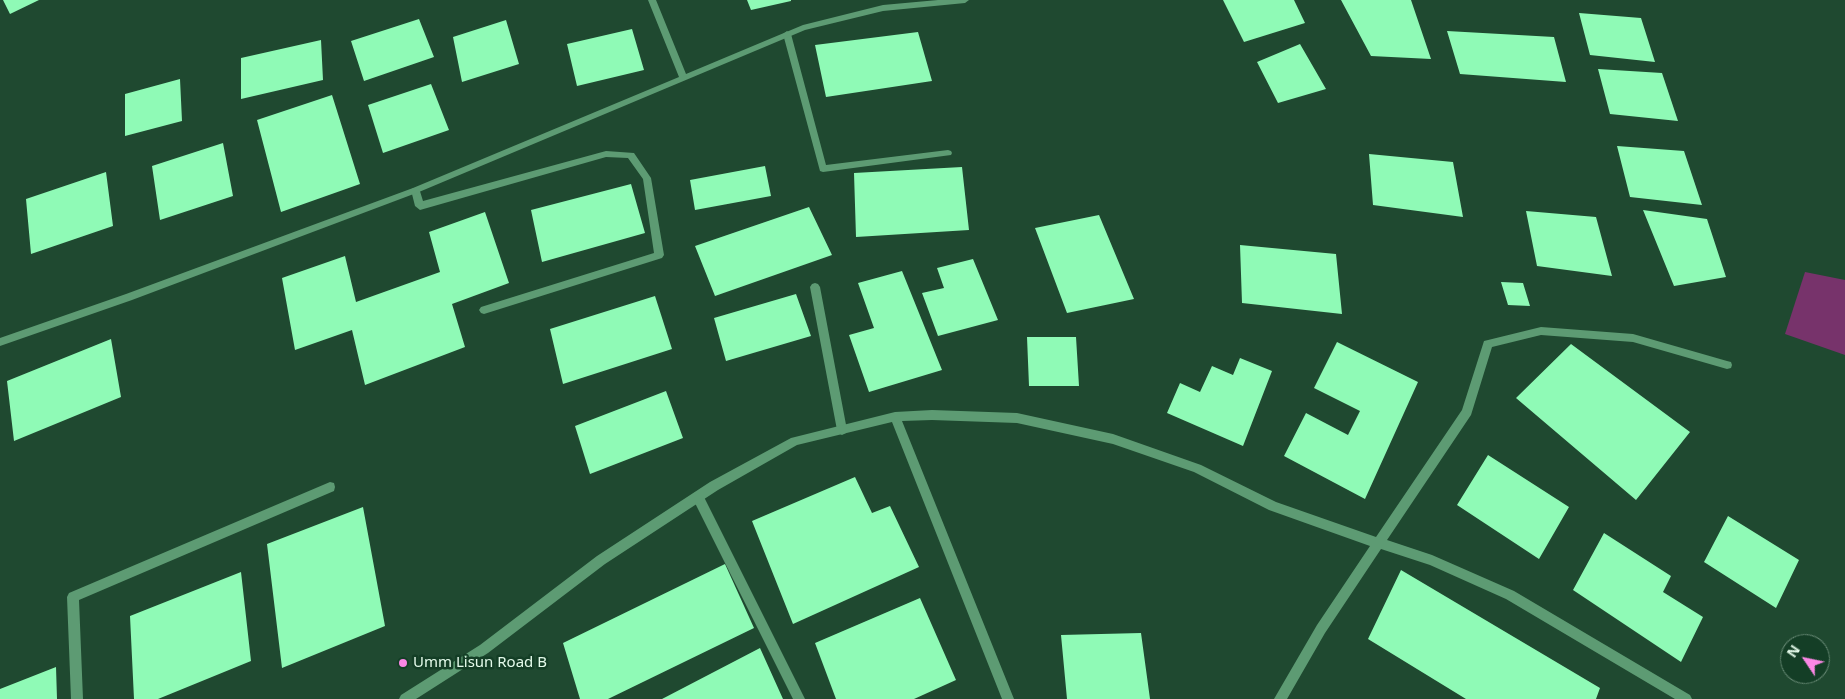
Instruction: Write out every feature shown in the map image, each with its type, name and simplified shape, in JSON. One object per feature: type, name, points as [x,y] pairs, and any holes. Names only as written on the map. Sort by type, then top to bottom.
[{"type":"street","points":[[652,0],[683,77]]},
{"type":"street","points":[[0,342],[129,297],[416,190],[803,28],[883,8],[965,0]]},
{"type":"street","points":[[787,34],[823,169],[948,153]]},
{"type":"street","points":[[416,190],[420,206],[606,154],[631,155],[647,178],[659,255],[484,310]]},
{"type":"street","points":[[815,287],[842,430]]},
{"type":"street","points":[[1280,699],[1321,628],[1380,544],[1467,412],[1488,344],[1541,332],[1632,338],[1727,365]]},
{"type":"street","points":[[405,699],[484,649],[601,560],[698,497],[795,441],[895,417],[932,415],[1017,418],[1113,439],[1197,468],[1273,506],[1380,544],[1432,560],[1510,595],[1686,699]]},
{"type":"street","points":[[895,417],[1008,699]]},
{"type":"street","points":[[77,699],[73,597],[330,487]]},
{"type":"street","points":[[698,497],[798,699]]},
{"type":"shaded area","points":[[1805,272],[1845,280],[1845,355],[1785,334]]},
{"type":"building","points":[[3,0],[39,0],[10,14]]},
{"type":"building","points":[[747,0],[791,0],[791,1],[751,10]]},
{"type":"building","points":[[1223,0],[1294,0],[1305,23],[1244,42]]},
{"type":"building","points":[[1341,0],[1411,0],[1431,59],[1371,56]]},
{"type":"building","points":[[1579,13],[1641,18],[1655,62],[1590,55]]},
{"type":"building","points":[[419,19],[434,57],[364,81],[351,41]]},
{"type":"building","points":[[506,20],[519,64],[462,82],[453,37]]},
{"type":"building","points":[[632,29],[644,70],[577,86],[567,44]]},
{"type":"building","points":[[1447,31],[1554,37],[1566,82],[1460,74]]},
{"type":"building","points":[[918,32],[932,81],[826,97],[815,45]]},
{"type":"building","points":[[321,40],[323,80],[241,99],[241,58]]},
{"type":"building","points":[[1300,44],[1326,89],[1278,103],[1257,62]]},
{"type":"building","points":[[1598,69],[1662,73],[1678,121],[1610,114]]},
{"type":"building","points":[[180,79],[182,121],[125,136],[125,94]]},
{"type":"building","points":[[431,84],[449,130],[383,153],[368,105]]},
{"type":"building","points":[[332,95],[360,184],[281,212],[257,120]]},
{"type":"building","points":[[223,143],[233,196],[160,220],[152,166]]},
{"type":"building","points":[[1617,146],[1684,151],[1702,205],[1630,197]]},
{"type":"building","points":[[1369,154],[1453,162],[1463,217],[1373,205]]},
{"type":"building","points":[[765,166],[771,196],[695,210],[690,180]]},
{"type":"building","points":[[962,167],[969,230],[856,237],[854,173]]},
{"type":"building","points":[[106,172],[113,226],[31,254],[26,199]]},
{"type":"building","points":[[631,184],[645,233],[542,262],[531,210]]},
{"type":"building","points":[[809,207],[832,255],[715,296],[695,246]]},
{"type":"building","points":[[1643,210],[1707,219],[1726,277],[1674,286]]},
{"type":"building","points":[[1526,211],[1596,217],[1612,276],[1537,266]]},
{"type":"building","points":[[485,212],[509,283],[452,304],[465,347],[365,385],[352,330],[295,350],[282,278],[345,256],[356,302],[440,272],[429,232]]},
{"type":"building","points":[[1099,215],[1134,299],[1067,313],[1035,228]]},
{"type":"building","points":[[1240,245],[1336,254],[1342,314],[1242,303]]},
{"type":"building","points":[[973,259],[998,320],[938,336],[922,293],[944,288],[937,268]]},
{"type":"building","points":[[902,271],[942,370],[869,392],[849,335],[874,328],[858,283]]},
{"type":"building","points":[[1501,282],[1523,283],[1530,306],[1508,305]]},
{"type":"building","points":[[796,294],[811,336],[726,361],[714,318]]},
{"type":"building","points":[[655,296],[672,349],[563,384],[550,329]]},
{"type":"building","points":[[1027,337],[1076,337],[1079,386],[1029,386]]},
{"type":"building","points":[[111,339],[121,397],[14,441],[7,381]]},
{"type":"building","points":[[1337,342],[1418,382],[1365,499],[1284,456],[1306,413],[1348,435],[1360,411],[1314,388]]},
{"type":"building","points":[[1571,344],[1690,432],[1636,500],[1516,398]]},
{"type":"building","points":[[1240,358],[1272,371],[1243,446],[1167,413],[1180,383],[1200,392],[1212,366],[1233,375]]},
{"type":"building","points":[[666,391],[683,438],[590,474],[575,426]]},
{"type":"building","points":[[1488,455],[1569,507],[1539,559],[1457,505]]},
{"type":"building","points":[[855,477],[872,513],[890,506],[919,567],[793,624],[752,521]]},
{"type":"building","points":[[363,507],[385,626],[282,668],[267,544]]},
{"type":"building","points":[[1728,516],[1799,560],[1776,608],[1704,562]]},
{"type":"building","points":[[1604,533],[1671,576],[1663,592],[1703,617],[1681,662],[1573,590]]},
{"type":"building","points":[[725,564],[754,628],[608,699],[580,699],[563,643]]},
{"type":"building","points":[[1401,570],[1600,688],[1596,699],[1466,699],[1368,639]]},
{"type":"building","points":[[241,572],[251,661],[158,699],[134,699],[130,616]]},
{"type":"building","points":[[920,598],[956,680],[914,699],[836,699],[815,643]]},
{"type":"building","points":[[1141,633],[1150,699],[1067,699],[1061,635]]},
{"type":"building","points":[[760,648],[783,699],[662,699]]},
{"type":"building","points":[[56,667],[57,699],[0,699],[0,689]]},
{"type":"place","name":"Umm Lisun Road B","points":[[403,663]]}]
